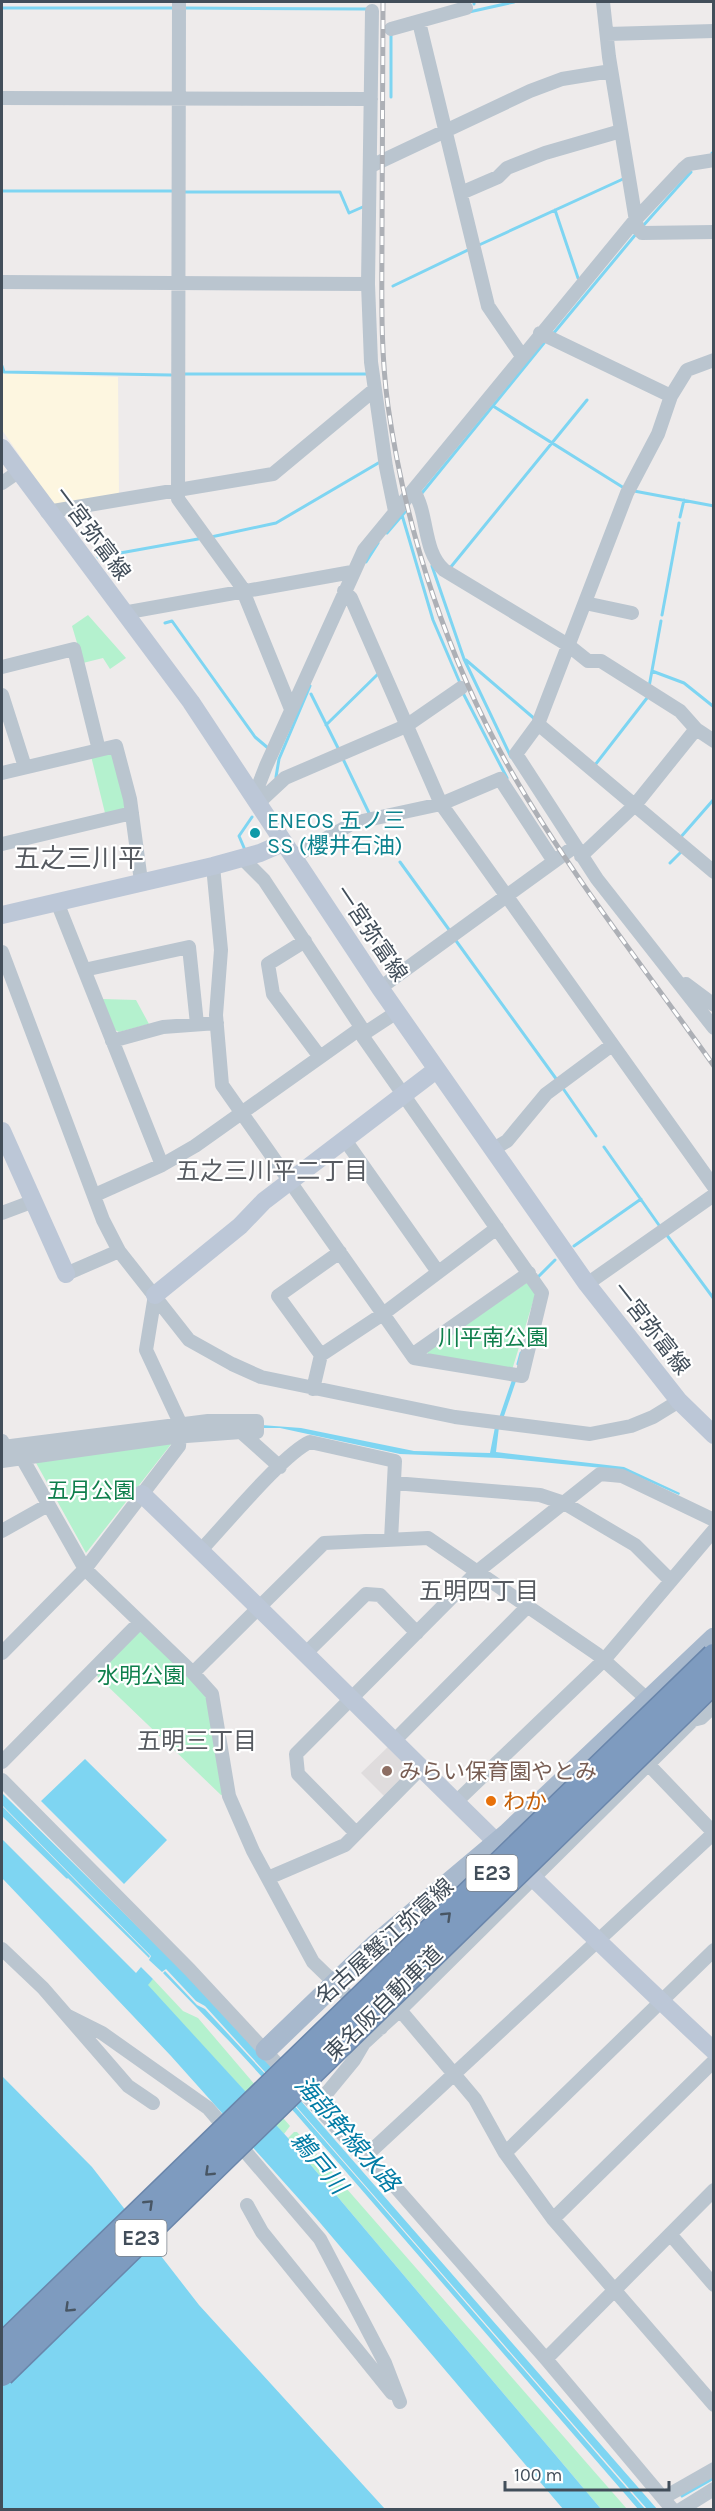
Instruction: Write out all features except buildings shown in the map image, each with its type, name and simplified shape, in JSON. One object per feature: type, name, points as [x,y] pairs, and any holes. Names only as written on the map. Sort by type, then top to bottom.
[{"type":"highway","name":"東名阪自動車道","points":[[2,2346],[714,1656]]},
{"type":"highway","name":"東名阪自動車道","points":[[2,2374],[714,1681]]},
{"type":"main road","name":"名古屋蟹江弥富線","points":[[266,2050],[436,1891],[498,1842],[714,1638]]},
{"type":"street","points":[[179,2],[178,499],[241,586],[291,709]]},
{"type":"street","points":[[603,2],[611,71],[638,227]]},
{"type":"street","points":[[391,29],[466,8]]},
{"type":"street","points":[[372,11],[368,284],[374,390],[395,511]]},
{"type":"street","points":[[419,22],[488,306],[522,356]]},
{"type":"street","points":[[606,34],[714,31]]},
{"type":"street","points":[[371,166],[562,79],[611,71]]},
{"type":"street","points":[[2,98],[371,99]]},
{"type":"street","points":[[461,193],[498,177],[507,168],[545,153],[621,131]]},
{"type":"street","points":[[257,804],[259,784],[352,572],[364,550],[540,333],[638,227],[682,169],[689,164],[714,160]]},
{"type":"street","points":[[638,227],[714,232]]},
{"type":"street","points":[[2,282],[368,284]]},
{"type":"street","points":[[540,333],[671,396]]},
{"type":"street","points":[[714,360],[687,370],[671,396],[658,434],[627,493],[538,724],[516,754],[578,852],[714,1028]]},
{"type":"street","points":[[47,512],[273,474],[374,390]]},
{"type":"street","name":"一宮弥富線","points":[[2,448],[47,512],[191,702],[396,1012],[587,1284],[679,1401],[714,1436]]},
{"type":"street","points":[[2,483],[18,472]]},
{"type":"street","points":[[413,490],[420,500],[431,551],[437,564],[568,645],[588,661],[601,661],[680,711],[696,729],[714,741]]},
{"type":"street","points":[[123,613],[352,572]]},
{"type":"street","points":[[344,591],[351,598],[441,804],[714,1187]]},
{"type":"street","points":[[585,603],[632,613]]},
{"type":"street","points":[[2,667],[74,649],[99,750]]},
{"type":"street","points":[[257,804],[285,778],[406,726],[461,688]]},
{"type":"street","points":[[3,704],[25,767]]},
{"type":"street","points":[[538,724],[714,872]]},
{"type":"street","points":[[380,987],[553,860],[578,852],[635,805],[696,729]]},
{"type":"street","points":[[2,772],[116,746],[132,813],[141,881]]},
{"type":"street","points":[[2,915],[141,881],[287,850],[352,823],[441,804],[500,779],[553,860]]},
{"type":"street","points":[[2,844],[132,813]]},
{"type":"street","points":[[213,866],[221,950],[217,1023],[222,1085],[292,1181],[414,1358],[522,1376],[542,1293],[363,1037],[363,1031],[264,879],[242,858]]},
{"type":"street","points":[[57,902],[162,1165]]},
{"type":"street","points":[[304,941],[268,964],[273,994],[321,1057]]},
{"type":"street","points":[[84,970],[189,947],[197,1024]]},
{"type":"street","points":[[2,952],[103,1220],[119,1251],[189,1340],[261,1377],[490,1423],[590,1434],[631,1426],[653,1417],[679,1401]]},
{"type":"street","points":[[670,972],[714,1005]]},
{"type":"street","points":[[95,1195],[162,1165],[321,1057],[396,1012]]},
{"type":"street","points":[[112,1041],[163,1027],[217,1023]]},
{"type":"street","points":[[492,1150],[507,1141],[546,1094],[612,1045]]},
{"type":"street","points":[[4,1646],[85,1569],[179,1446],[181,1431],[146,1350],[155,1295],[240,1226],[264,1201],[436,1070]]},
{"type":"street","points":[[2,1131],[66,1274],[119,1251]]},
{"type":"street","points":[[345,1140],[438,1272]]},
{"type":"street","points":[[587,1284],[714,1195]]},
{"type":"street","points":[[2,1213],[34,1201]]},
{"type":"street","points":[[313,1389],[321,1355],[383,1314],[497,1228]]},
{"type":"street","points":[[321,1355],[279,1296],[340,1252]]},
{"type":"street","points":[[412,1356],[529,1274]]},
{"type":"street","points":[[2,1449],[181,1431],[241,1432],[254,1430],[280,1467]]},
{"type":"street","points":[[2,1449],[22,1458],[181,1431]]},
{"type":"street","points":[[201,1550],[303,1444],[310,1442],[395,1461],[391,1539]]},
{"type":"street","points":[[22,1458],[85,1569],[212,1694],[229,1796],[252,1851],[313,1962],[381,2028]]},
{"type":"street","points":[[356,1833],[298,1774],[296,1754],[478,1571],[600,1474],[622,1476],[714,1520]]},
{"type":"street","points":[[394,1483],[540,1495],[564,1503],[635,1545],[671,1581]]},
{"type":"street","points":[[142,1494],[457,1801],[596,1942],[714,2051]]},
{"type":"street","points":[[2,1531],[48,1505]]},
{"type":"street","points":[[457,1801],[604,1660],[714,1530]]},
{"type":"street","points":[[193,1673],[324,1543],[428,1538],[529,1605],[604,1660],[648,1700]]},
{"type":"street","points":[[306,1653],[366,1594],[380,1595],[417,1633]]},
{"type":"street","points":[[395,1740],[529,1605]]},
{"type":"street","points":[[2,1762],[140,1622]]},
{"type":"street","points":[[664,1685],[701,1718]]},
{"type":"street","points":[[673,2510],[546,2359],[371,2158],[326,2105],[324,2099],[364,2043],[693,1720],[701,1718],[714,1706]]},
{"type":"street","points":[[371,2158],[454,2076],[714,1833],[648,1764]]},
{"type":"street","points":[[268,1878],[345,1845],[422,1767]]},
{"type":"street","points":[[2,1780],[371,2158]]},
{"type":"street","points":[[2,1949],[68,2016],[128,2086],[153,2103]]},
{"type":"street","points":[[505,2153],[714,1950]]},
{"type":"street","points":[[400,2010],[475,2099],[505,2153],[553,2219],[712,2399]]},
{"type":"street","points":[[68,2016],[102,2033],[177,2085],[215,2116],[320,2239],[385,2363],[403,2406],[262,2232],[247,2205]]},
{"type":"street","points":[[553,2219],[714,2061]]},
{"type":"street","points":[[546,2359],[714,2190]]},
{"type":"street","points":[[670,2234],[714,2285]]},
{"type":"street","points":[[663,2498],[714,2469]]},
{"type":"street","points":[[680,2510],[714,2489]]},
{"type":"shaded area","points":[[2,373],[118,377],[119,498],[56,508],[2,430]]},
{"type":"shaded area","name":"みらい保育園やとみ","points":[[390,1745],[413,1769],[385,1797],[361,1773]]},
{"type":"green space","points":[[88,615],[126,658],[110,669],[103,658],[83,663],[72,626]]},
{"type":"green space","points":[[110,752],[114,755],[126,804],[123,809],[105,813],[91,756]]},
{"type":"green space","points":[[102,999],[136,1000],[149,1024],[119,1032],[115,1030]]},
{"type":"green space","name":"川平南公園","points":[[528,1282],[536,1292],[512,1370],[428,1355],[427,1351]]},
{"type":"green space","name":"五月公園","points":[[172,1443],[86,1553],[35,1461]]},
{"type":"green space","name":"水明公園","points":[[141,1630],[207,1696],[226,1794],[221,1795],[96,1675],[137,1631]]},
{"type":"green space","points":[[153,1979],[183,2011],[198,2018],[290,2126],[284,2134],[147,1985]]},
{"type":"green space","points":[[297,2132],[627,2509],[601,2509],[288,2138]]},
{"type":"water","points":[[512,1380],[516,1381],[502,1422],[498,1421]]},
{"type":"water","points":[[261,1425],[301,1428],[414,1451],[490,1453],[495,1427],[499,1427],[496,1452],[624,1467],[680,1493],[679,1495],[623,1470],[500,1458],[400,1454],[280,1428],[261,1428]]},
{"type":"water","points":[[85,1759],[167,1840],[124,1884],[41,1801]]},
{"type":"water","points":[[2,1793],[199,1987],[657,2509],[647,2509],[295,2105],[205,2006],[196,2001],[166,1969],[162,1972],[149,1960],[151,1956],[2,1805]]},
{"type":"water","points":[[2,1806],[150,1956],[149,1958],[2,1813]]},
{"type":"water","points":[[2,1839],[136,1973],[141,1967],[153,1979],[148,1985],[288,2138],[601,2509],[563,2509],[316,2218],[171,2056],[2,1878]]},
{"type":"water","points":[[165,1971],[197,2005],[205,2009],[293,2104],[645,2509],[638,2509],[296,2114],[163,1973]]},
{"type":"water","points":[[2,2076],[92,2167],[199,2305],[385,2509],[2,2509]]},
{"type":"waterway","points":[[469,12],[514,2]]},
{"type":"waterway","points":[[2,8],[173,8]]},
{"type":"waterway","points":[[184,8],[368,9]]},
{"type":"waterway","points":[[391,33],[391,97]]},
{"type":"waterway","points":[[642,227],[691,172]]},
{"type":"waterway","points":[[479,245],[623,179]]},
{"type":"waterway","points":[[2,191],[172,191]]},
{"type":"waterway","points":[[183,192],[340,192],[349,213],[365,206]]},
{"type":"waterway","points":[[555,210],[578,278]]},
{"type":"waterway","points":[[553,334],[636,234]]},
{"type":"waterway","points":[[393,286],[470,249]]},
{"type":"waterway","points":[[422,493],[544,343]]},
{"type":"waterway","points":[[2,366],[4,372],[171,375]]},
{"type":"waterway","points":[[183,374],[368,374]]},
{"type":"waterway","points":[[450,568],[587,400]]},
{"type":"waterway","points":[[493,406],[624,488]]},
{"type":"waterway","points":[[211,537],[276,523],[380,462]]},
{"type":"waterway","points":[[634,491],[714,506]]},
{"type":"waterway","points":[[680,517],[684,500]]},
{"type":"waterway","points":[[387,533],[405,512]]},
{"type":"waterway","points":[[402,515],[433,620],[460,683]]},
{"type":"waterway","points":[[662,615],[679,523]]},
{"type":"waterway","points":[[98,557],[198,539]]},
{"type":"waterway","points":[[366,562],[378,543]]},
{"type":"waterway","points":[[432,566],[464,659],[511,757]]},
{"type":"waterway","points":[[165,623],[172,621],[255,737],[268,748]]},
{"type":"waterway","points":[[649,687],[661,621]]},
{"type":"waterway","points":[[466,660],[536,720]]},
{"type":"waterway","points":[[652,671],[684,683],[714,707]]},
{"type":"waterway","points":[[326,725],[378,674]]},
{"type":"waterway","points":[[276,777],[279,759],[310,686]]},
{"type":"waterway","points":[[463,693],[507,778]]},
{"type":"waterway","points":[[311,694],[339,750]]},
{"type":"waterway","points":[[595,765],[647,698]]},
{"type":"waterway","points":[[343,759],[370,815]]},
{"type":"waterway","points":[[680,838],[714,799]]},
{"type":"waterway","points":[[245,850],[239,836],[252,817]]},
{"type":"waterway","points":[[670,863],[681,852]]},
{"type":"waterway","points":[[400,862],[450,931]]},
{"type":"waterway","points":[[454,938],[557,1080]]},
{"type":"waterway","points":[[562,1087],[596,1136]]},
{"type":"waterway","points":[[604,1147],[661,1228]]},
{"type":"waterway","points":[[574,1246],[641,1199]]},
{"type":"waterway","points":[[666,1234],[714,1299]]},
{"type":"waterway","points":[[538,1277],[555,1260]]},
{"type":"waterway","points":[[518,1364],[521,1353]]},
{"type":"waterway","points":[[2,1814],[67,1877]]},
{"type":"waterway","points":[[682,2496],[714,2478]]},
{"type":"railway","points":[[383,2],[382,298],[385,384],[396,453],[418,548],[449,640],[488,729],[511,771],[583,884],[714,1066]]},
{"type":"place","name":"ENEOS 五ノ三 SS (櫻井石油)","points":[[255,833]]},
{"type":"place","name":"みらい保育園やとみ","points":[[387,1771]]},
{"type":"place","name":"わか","points":[[491,1801]]},
{"type":"district","name":"五之三川平","points":[[79,858]]},
{"type":"district","name":"五之三川平二丁目","points":[[272,1171]]},
{"type":"district","name":"五明四丁目","points":[[479,1591]]},
{"type":"district","name":"五明三丁目","points":[[197,1741]]},
{"type":"water label","name":"海部幹線水路","points":[[347,2134]]},
{"type":"water label","name":"鵜戸川","points":[[319,2163]]}]
